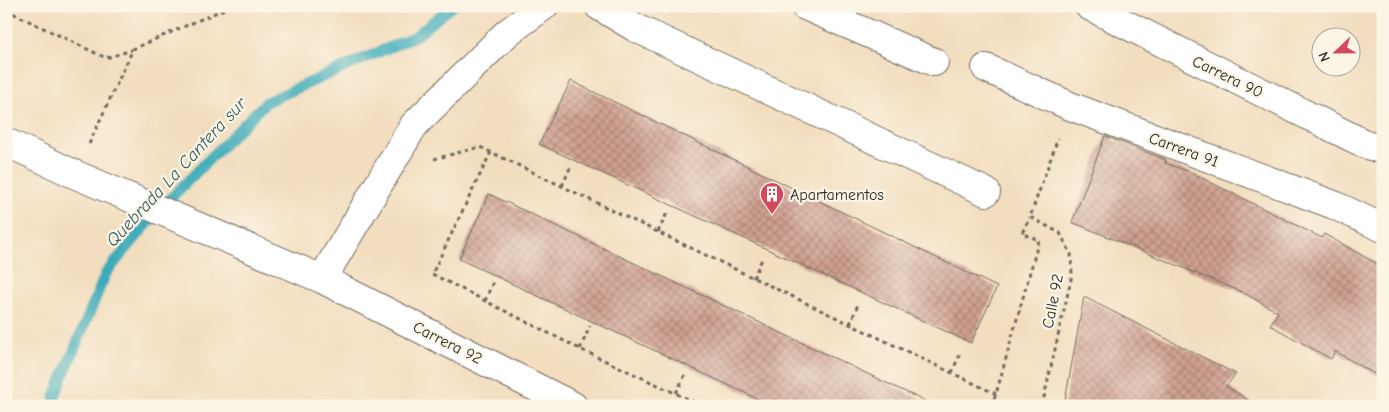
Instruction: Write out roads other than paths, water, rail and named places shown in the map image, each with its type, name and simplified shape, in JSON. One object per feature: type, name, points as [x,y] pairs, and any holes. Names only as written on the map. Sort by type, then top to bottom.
[{"type":"street","points":[[322,279],[414,125],[506,33],[544,6]]},
{"type":"street","points":[[599,6],[636,28],[986,192]]},
{"type":"street","points":[[805,6],[934,62]]},
{"type":"street","name":"Carrera 90","points":[[1089,6],[1375,148]]},
{"type":"street","name":"Carrera 91","points":[[986,68],[1070,106],[1334,205],[1383,228]]},
{"type":"street","name":"Carrera 92","points":[[6,142],[74,174],[322,279],[573,406]]},
{"type":"waterway","name":"Quebrada La Cantera sur","points":[[56,406],[55,396],[106,273],[160,209],[266,102],[415,36],[452,6]]},
{"type":"place","name":"Apartamentos","points":[[772,215]]}]
